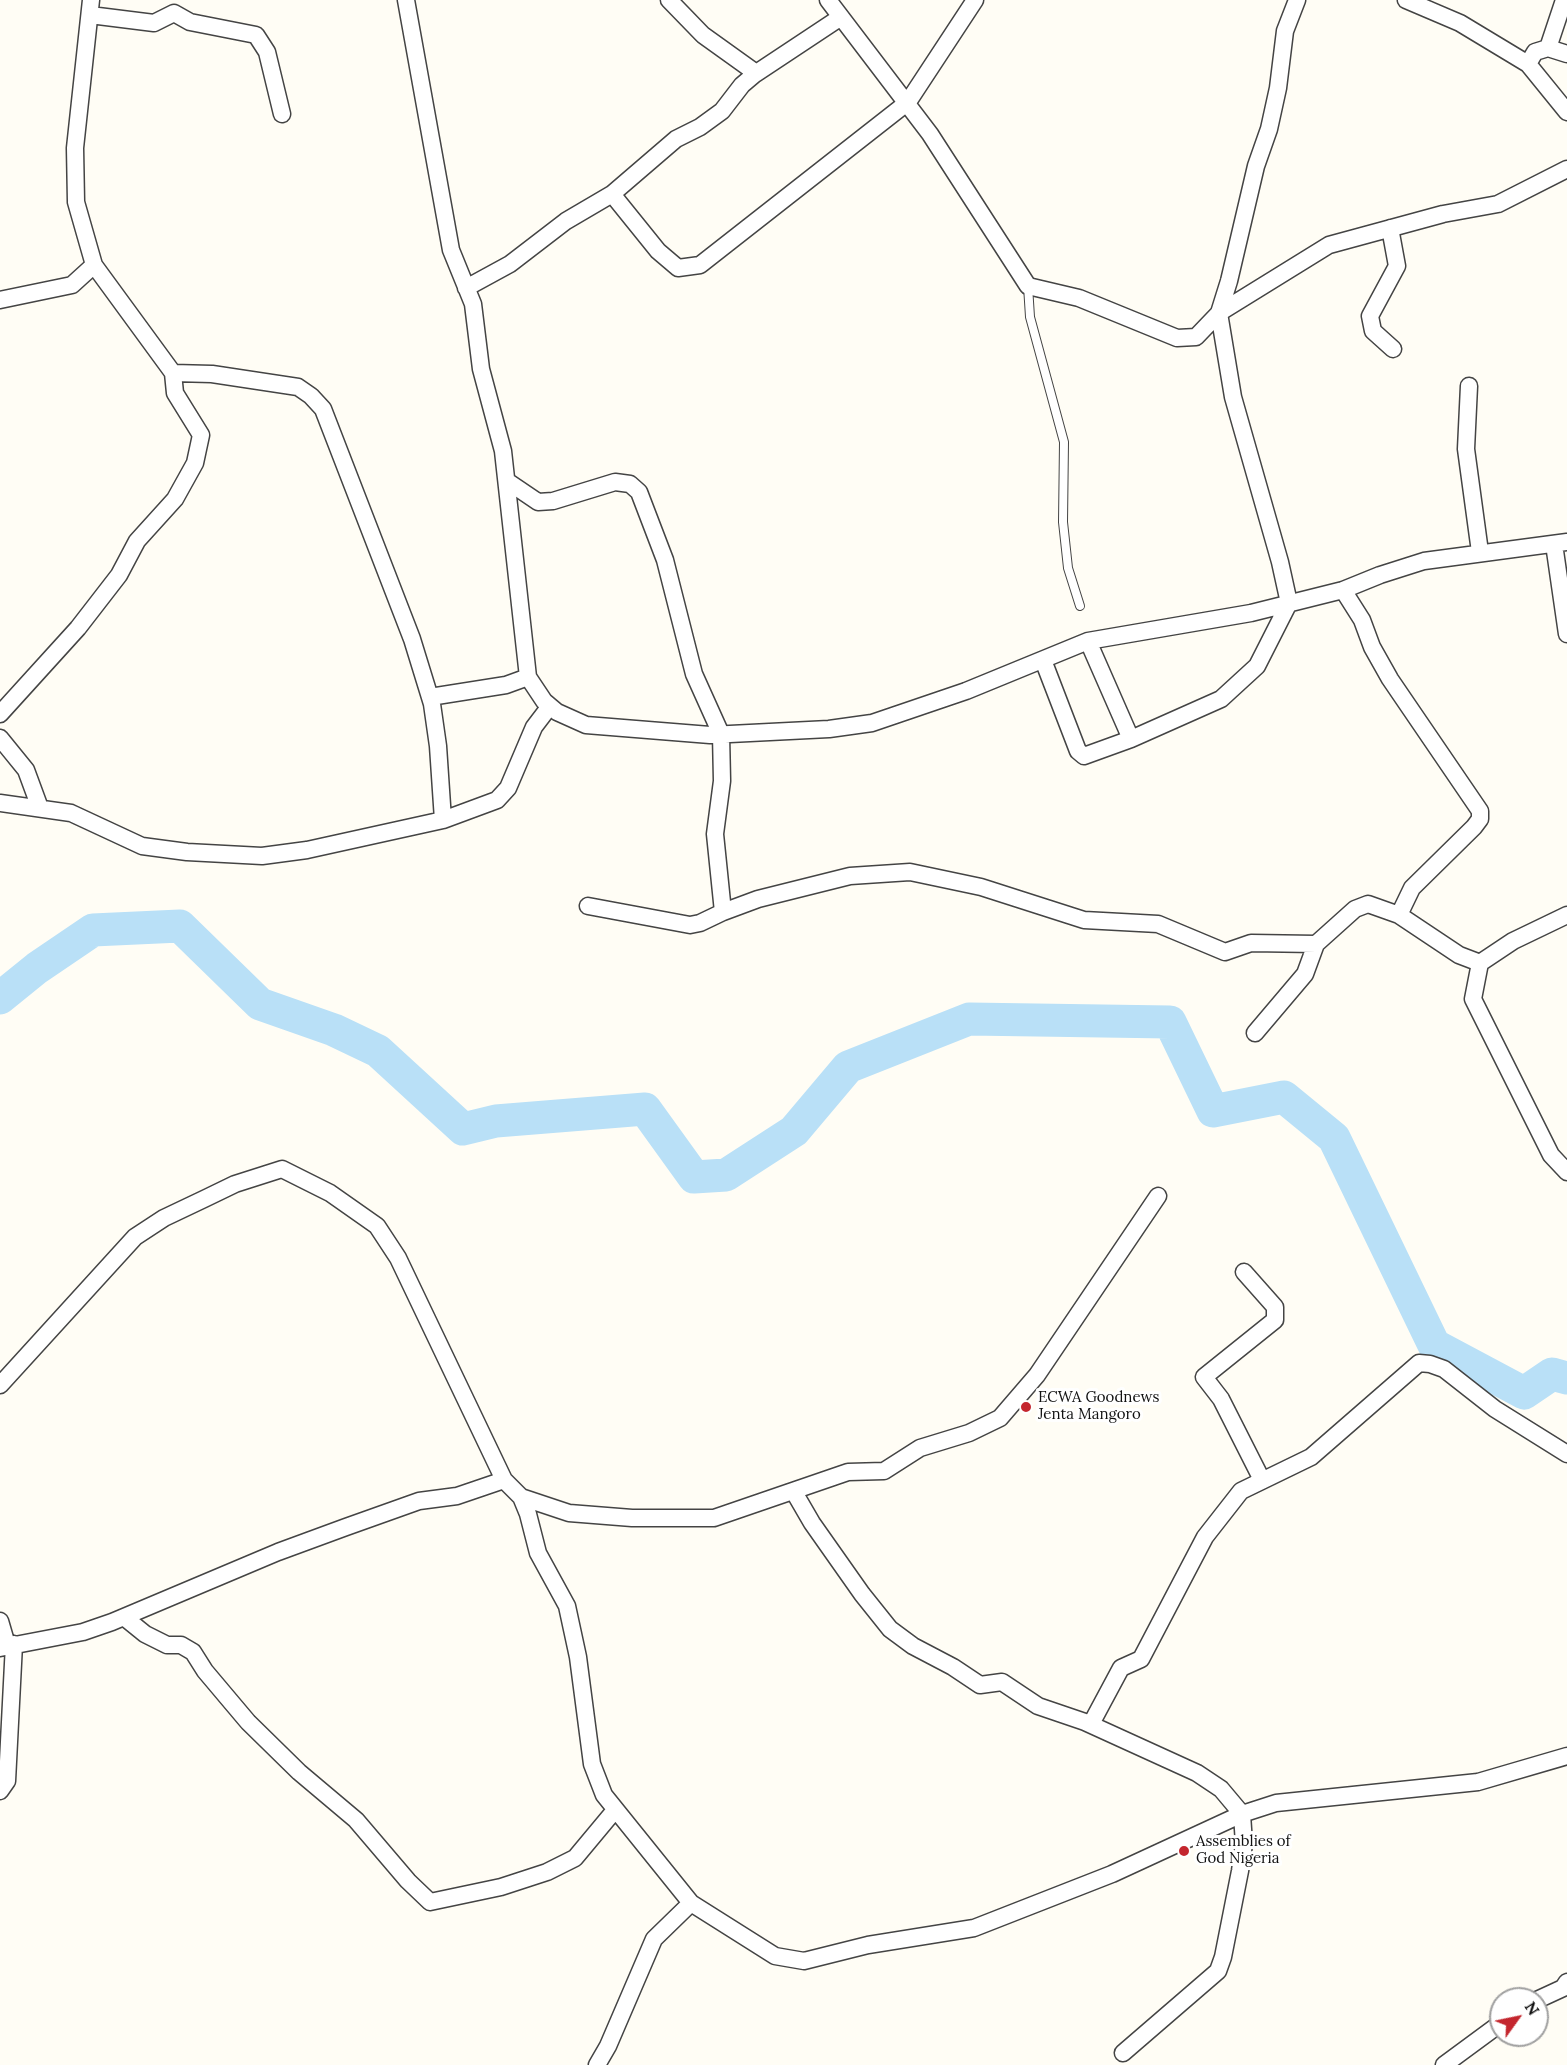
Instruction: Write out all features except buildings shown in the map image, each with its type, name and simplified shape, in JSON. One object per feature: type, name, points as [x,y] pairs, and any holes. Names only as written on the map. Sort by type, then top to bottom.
[{"type":"street","points":[[406,0],[451,250],[473,304],[481,369],[502,451],[528,677],[557,712],[586,725],[721,734],[829,729],[872,723],[966,691],[1088,641],[1251,613],[1343,590],[1424,561],[1560,543],[1567,634]]},
{"type":"street","points":[[669,0],[703,35],[756,73]]},
{"type":"street","points":[[828,0],[908,102],[1028,286],[1079,298],[1177,338],[1196,337],[1219,313],[1329,245],[1390,228],[1498,204],[1567,169]]},
{"type":"street","points":[[612,194],[658,251],[678,268],[700,265],[908,102],[975,0]]},
{"type":"street","points":[[1042,660],[1078,751],[1084,756],[1131,739],[1221,699],[1257,666],[1289,603],[1280,562],[1233,398],[1219,313],[1229,281],[1256,166],[1269,129],[1278,88],[1285,31],[1297,0]]},
{"type":"street","points":[[1406,0],[1460,23],[1528,64],[1567,112]]},
{"type":"street","points":[[1548,48],[1564,0]]},
{"type":"street","points":[[0,714],[78,628],[119,575],[137,541],[175,499],[195,463],[201,435],[175,393],[173,373],[94,265],[76,202],[75,148],[90,7],[154,23],[174,13],[190,22],[256,35],[267,52],[282,114]]},
{"type":"street","points":[[466,288],[510,264],[566,221],[612,194],[676,139],[700,127],[722,111],[742,85],[756,73],[841,17]]},
{"type":"street","points":[[1528,64],[1535,52],[1548,48],[1567,54]]},
{"type":"street","points":[[1390,228],[1397,266],[1370,316],[1373,331],[1393,350]]},
{"type":"street","points":[[0,300],[72,285],[94,265]]},
{"type":"street","points":[[173,373],[212,374],[290,385],[311,396],[323,409],[412,639],[430,697],[438,746],[443,820]]},
{"type":"street","points":[[1469,386],[1466,449],[1480,552]]},
{"type":"street","points":[[507,481],[538,502],[553,501],[615,482],[630,484],[639,492],[665,560],[694,674],[721,734],[722,781],[715,834],[723,912]]},
{"type":"street","points":[[1343,590],[1362,620],[1372,646],[1390,679],[1480,811],[1480,819],[1474,827],[1412,888],[1399,915]]},
{"type":"street","points":[[1088,641],[1131,739]]},
{"type":"street","points":[[430,697],[506,686],[528,677]]},
{"type":"street","points":[[0,803],[71,813],[142,846],[187,852],[262,856],[308,850],[443,820],[497,800],[508,788],[534,728],[550,706]]},
{"type":"street","points":[[0,738],[26,770],[39,808]]},
{"type":"street","points":[[588,906],[690,925],[758,899],[850,876],[910,872],[981,887],[1054,913],[1084,920],[1158,924],[1225,952],[1251,943],[1316,944]]},
{"type":"street","points":[[1255,1033],[1305,974],[1316,944],[1355,909],[1368,904],[1399,915],[1459,955],[1480,963]]},
{"type":"street","points":[[1567,915],[1513,941],[1480,963],[1473,999],[1551,1155],[1567,1172]]},
{"type":"street","points":[[0,1385],[135,1237],[164,1218],[236,1184],[282,1169],[330,1193],[377,1226],[398,1258],[504,1480],[521,1497],[538,1553],[567,1606],[579,1657],[592,1764],[604,1796],[691,1903],[775,1956],[804,1961],[868,1945],[974,1928],[1112,1874],[1242,1814],[1275,1803],[1478,1782],[1567,1755]]},
{"type":"street","points":[[521,1497],[569,1513],[632,1518],[714,1518],[848,1472],[884,1471],[920,1448],[969,1433],[1000,1418],[1037,1375],[1158,1196]]},
{"type":"street","points":[[1245,1272],[1275,1307],[1275,1320],[1204,1377],[1221,1399],[1262,1480]]},
{"type":"street","points":[[1091,1724],[1121,1668],[1141,1659],[1205,1538],[1241,1491],[1311,1457],[1419,1363],[1430,1364],[1444,1370],[1495,1409],[1567,1454]]},
{"type":"street","points":[[7,1646],[82,1632],[124,1617],[278,1552],[346,1527],[419,1501],[457,1496],[504,1480]]},
{"type":"street","points":[[794,1492],[812,1523],[890,1629],[913,1646],[953,1667],[980,1685],[1002,1682],[1038,1706],[1091,1724],[1197,1773],[1221,1789],[1242,1814],[1244,1844],[1240,1871],[1223,1957],[1218,1971],[1123,2053]]},
{"type":"street","points":[[124,1617],[153,1638],[167,1645],[181,1645],[193,1652],[205,1671],[248,1722],[299,1772],[356,1820],[408,1881],[430,1902],[501,1887],[547,1872],[575,1858],[615,1810]]},
{"type":"street","points":[[0,1621],[7,1646],[7,1781],[0,1791]]},
{"type":"street","points":[[597,2065],[608,2046],[654,1939],[691,1903]]},
{"type":"street","points":[[1549,1994],[1563,1988],[1567,1982]]},
{"type":"street","points":[[1444,2065],[1489,2032]]},
{"type":"lane","points":[[1028,286],[1030,317],[1064,442],[1063,522],[1066,557],[1080,606]]},
{"type":"waterway","points":[[0,998],[37,968],[93,930],[180,926],[260,1004],[334,1030],[378,1051],[463,1129],[496,1121],[645,1109],[694,1177],[726,1175],[794,1131],[848,1067],[969,1019],[1170,1022],[1213,1111],[1284,1097],[1334,1138],[1434,1345],[1524,1393],[1552,1374],[1567,1378]]},
{"type":"place","name":"ECWA Goodnews Jenta Mangoro","points":[[1026,1407]]},
{"type":"place","name":"Assemblies of God Nigeria","points":[[1184,1851]]}]
